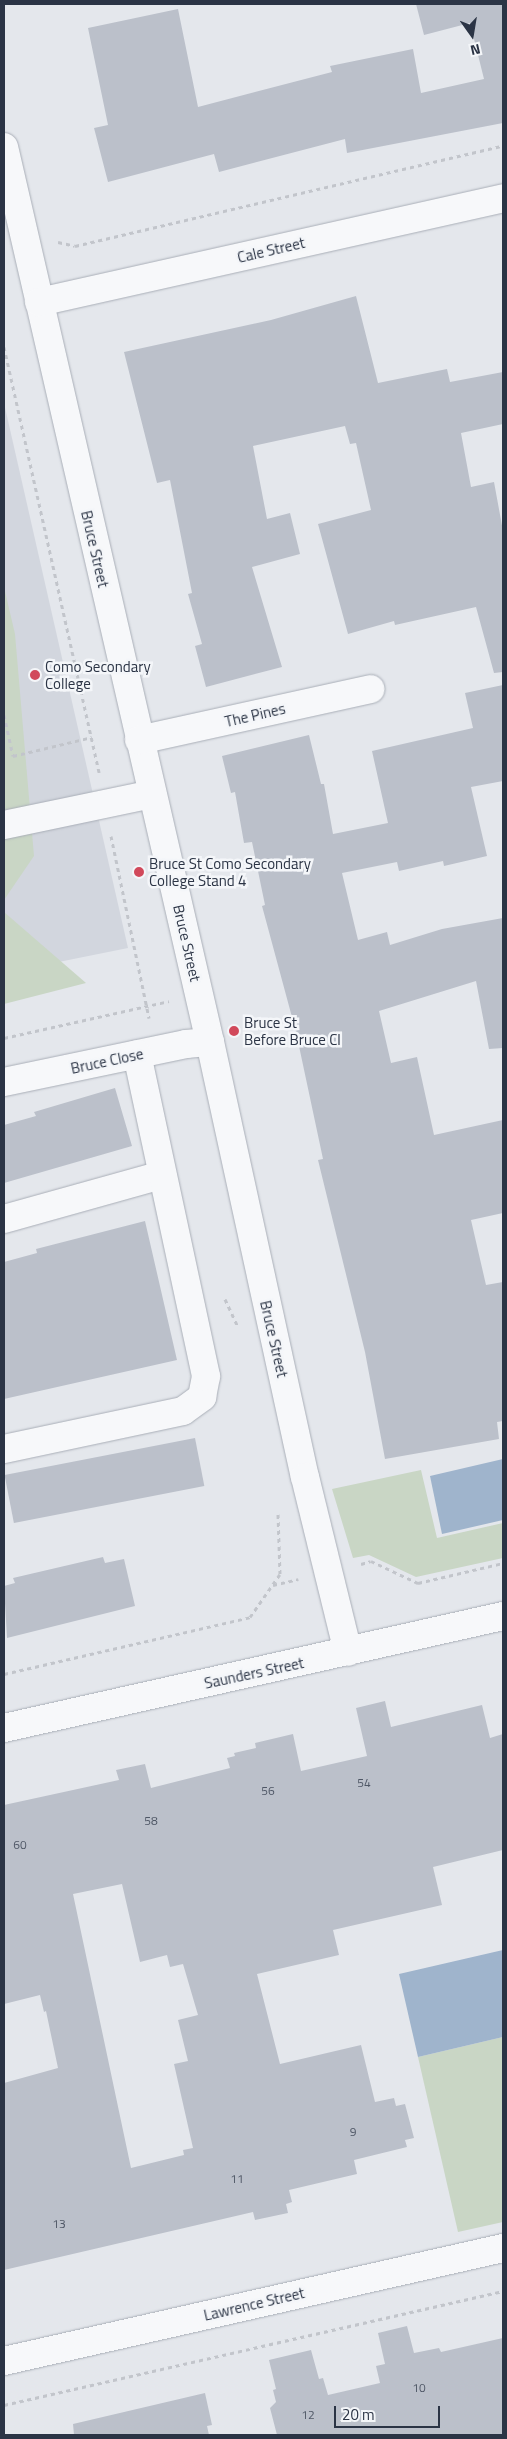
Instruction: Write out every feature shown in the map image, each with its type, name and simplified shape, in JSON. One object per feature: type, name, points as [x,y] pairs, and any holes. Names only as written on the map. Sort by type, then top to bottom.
[{"type":"street","name":"Bruce Street","points":[[4,147],[210,1042],[305,1477],[348,1652]]},
{"type":"street","name":"Cale Street","points":[[39,302],[503,198]]},
{"type":"street","name":"The Pines","points":[[139,740],[370,689]]},
{"type":"street","points":[[4,825],[152,794]]},
{"type":"street","name":"Bruce Close","points":[[4,1082],[186,1044],[210,1042]]},
{"type":"street","points":[[4,1449],[183,1411],[202,1397],[206,1376],[137,1054]]},
{"type":"street","points":[[4,1219],[162,1175]]},
{"type":"street","name":"Saunders Street","points":[[4,1728],[503,1616]]},
{"type":"street","name":"Lawrence Street","points":[[4,2361],[503,2248]]},
{"type":"path","points":[[55,242],[75,246],[503,146]]},
{"type":"path","points":[[4,347],[92,737],[146,1005]]},
{"type":"path","points":[[4,715],[13,756],[92,737]]},
{"type":"path","points":[[4,1038],[199,994]]},
{"type":"path","points":[[361,1564],[371,1561],[418,1582],[503,1563]]},
{"type":"path","points":[[272,1586],[301,1578]]},
{"type":"path","points":[[4,2405],[503,2291]]},
{"type":"shaded area","name":"Como Secondary College","points":[[4,403],[128,948],[4,973]]},
{"type":"green space","points":[[4,587],[15,634],[34,856],[4,900]]},
{"type":"green space","points":[[4,912],[86,983],[4,1004]]},
{"type":"green space","points":[[421,1470],[437,1538],[503,1523],[503,1558],[416,1577],[369,1555],[353,1558],[332,1489]]},
{"type":"green space","points":[[503,2037],[503,2222],[458,2232],[418,2057]]},
{"type":"water","points":[[503,1459],[503,1520],[442,1534],[430,1476]]},
{"type":"water","points":[[503,1950],[503,2037],[418,2057],[399,1974]]},
{"type":"building","points":[[416,4],[503,4],[503,123],[347,153],[345,139],[219,172],[214,154],[108,182],[94,128],[108,125],[88,28],[178,9],[198,107],[332,72],[330,66],[413,49],[421,93],[484,79],[470,23],[424,35]]},
{"type":"building","points":[[356,296],[378,383],[447,369],[450,382],[503,372],[503,424],[461,433],[471,487],[494,482],[503,531],[503,672],[494,673],[476,607],[395,625],[394,621],[348,634],[318,524],[371,510],[356,443],[350,444],[345,426],[253,446],[267,519],[290,513],[300,554],[252,567],[282,667],[206,687],[195,646],[202,644],[188,594],[192,593],[170,480],[157,483],[124,352],[271,320]]},
{"type":"building","points":[[503,685],[503,781],[471,787],[487,856],[444,866],[443,861],[399,871],[397,862],[342,873],[358,940],[387,932],[390,945],[442,929],[503,918],[503,1048],[489,1049],[476,981],[379,1011],[391,1063],[417,1057],[434,1135],[503,1120],[503,1213],[471,1220],[486,1285],[503,1282],[503,1421],[497,1422],[499,1439],[385,1459],[365,1352],[318,1160],[323,1159],[296,1032],[262,906],[265,905],[252,842],[244,843],[235,792],[231,793],[222,756],[309,735],[321,784],[324,784],[333,834],[388,823],[372,751],[473,728],[465,693]]},
{"type":"building","points":[[115,1088],[132,1146],[4,1183],[4,1125],[36,1116],[34,1112]]},
{"type":"building","points":[[145,1221],[177,1360],[4,1399],[4,1262],[37,1253],[36,1249]]},
{"type":"building","points":[[195,1438],[204,1486],[14,1523],[5,1475]]},
{"type":"building","points":[[103,1557],[105,1563],[124,1559],[135,1606],[7,1638],[4,1586],[15,1583],[13,1578]]},
{"type":"building","points":[[385,1701],[391,1727],[482,1705],[490,1738],[503,1734],[503,1850],[433,1867],[442,1905],[333,1930],[339,1955],[257,1974],[280,2064],[361,2045],[375,2102],[394,2098],[396,2106],[405,2104],[414,2138],[405,2140],[407,2147],[354,2160],[357,2174],[289,2190],[292,2202],[286,2204],[288,2213],[255,2220],[253,2212],[4,2270],[4,2083],[58,2068],[46,2011],[44,2012],[40,1995],[4,2004],[4,1805],[119,1780],[116,1770],[145,1764],[151,1788],[230,1768],[227,1758],[235,1756],[234,1753],[256,1748],[255,1743],[293,1734],[301,1771],[367,1756],[356,1708]],"holes":[[[122,1884],[140,1962],[167,1955],[170,1967],[183,1964],[198,2015],[178,2020],[188,2061],[174,2064],[193,2148],[183,2150],[184,2155],[131,2168],[73,1894]]]},
{"type":"building","points":[[407,2326],[414,2353],[439,2348],[441,2352],[503,2338],[503,2435],[277,2435],[270,2408],[276,2402],[273,2390],[276,2389],[269,2360],[311,2350],[319,2379],[323,2378],[328,2395],[380,2383],[376,2366],[385,2364],[378,2333]]},
{"type":"building","points":[[205,2393],[212,2425],[207,2426],[209,2435],[74,2435],[73,2424]]},
{"type":"place","name":"Como Secondary College","points":[[35,675]]},
{"type":"place","name":"Bruce St Como Secondary College Stand 4","points":[[139,872]]},
{"type":"place","name":"Bruce St Before Bruce Cl","points":[[234,1031]]}]
